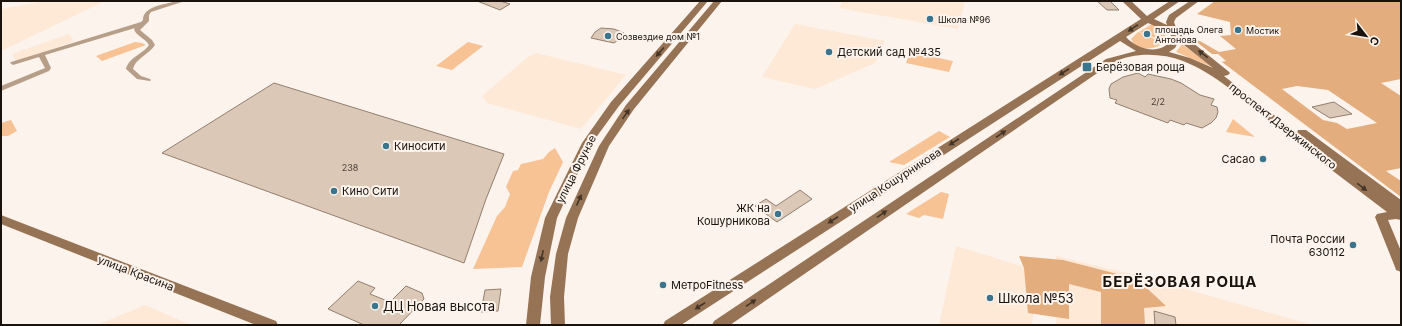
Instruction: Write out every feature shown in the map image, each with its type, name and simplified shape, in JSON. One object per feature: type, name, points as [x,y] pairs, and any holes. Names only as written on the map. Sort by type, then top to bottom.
[{"type":"main road","name":"улица Фрунзе","points":[[533,325],[538,277],[551,218],[587,143],[615,104],[704,1]]},
{"type":"main road","name":"улица Фрунзе","points":[[558,325],[557,297],[562,254],[572,218],[604,146],[630,107],[718,1]]},
{"type":"main road","points":[[1126,1],[1146,19],[1174,32]]},
{"type":"main road","points":[[1176,1],[1120,36],[1125,43],[1130,47],[1156,52],[1167,50],[1173,46],[1176,39],[1170,22],[1172,17],[1195,1]]},
{"type":"main road","points":[[689,18],[701,20]]},
{"type":"main road","name":"проспект Дзержинского","points":[[1174,32],[1400,212]]},
{"type":"main road","name":"улица Кошурникова","points":[[670,325],[1120,36]]},
{"type":"main road","name":"проспект Дзержинского","points":[[1156,52],[1186,60],[1215,73],[1400,212]]},
{"type":"main road","name":"улица Кошурникова","points":[[718,325],[1109,61],[1142,53],[1156,52]]},
{"type":"main road","points":[[1400,212],[1381,217],[1401,267]]},
{"type":"main road","name":"улица Красина","points":[[1,219],[271,325]]},
{"type":"street","points":[[148,80],[134,75],[130,72],[128,66],[151,48],[152,45],[150,41],[137,31],[139,26],[146,21],[146,15],[149,11],[182,1]]},
{"type":"street","points":[[13,63],[143,23]]},
{"type":"street","points":[[1,89],[47,70],[48,68],[41,55]]},
{"type":"shaded area","points":[[47,1],[105,1],[1,51],[1,9]]},
{"type":"shaded area","name":"Школа №96","points":[[843,1],[965,1],[958,29],[839,8]]},
{"type":"shaded area","points":[[1215,1],[1401,1],[1401,79],[1381,83],[1401,96],[1401,168],[1386,171],[1401,181],[1401,197],[1222,62],[1226,61],[1218,54],[1212,54],[1194,40],[1200,41],[1219,52],[1236,49],[1220,36],[1231,35],[1230,22],[1197,14]],"holes":[[[1297,86],[1328,90],[1377,123],[1347,129],[1337,123],[1323,120],[1282,89]]]},
{"type":"shaded area","name":"Детский сад №435","points":[[795,24],[885,41],[875,63],[815,89],[762,77]]},
{"type":"shaded area","points":[[1152,24],[1163,32],[1167,39],[1166,42],[1139,32]]},
{"type":"shaded area","points":[[1138,32],[1164,43],[1155,47],[1141,48],[1133,43],[1131,39]]},
{"type":"shaded area","points":[[69,34],[74,41],[44,52],[16,61],[12,54]]},
{"type":"shaded area","points":[[135,42],[146,45],[102,61],[96,56]]},
{"type":"shaded area","points":[[468,42],[483,46],[452,70],[436,66]]},
{"type":"shaded area","points":[[1182,44],[1214,68],[1176,52]]},
{"type":"shaded area","points":[[910,52],[953,61],[949,72],[906,63]]},
{"type":"shaded area","points":[[536,53],[626,75],[581,129],[487,103],[482,96],[528,57]]},
{"type":"shaded area","points":[[1233,119],[1255,137],[1226,132]]},
{"type":"shaded area","points":[[11,120],[17,131],[8,136],[1,136],[1,123]]},
{"type":"shaded area","points":[[939,131],[950,137],[904,165],[889,162]]},
{"type":"shaded area","points":[[555,148],[563,162],[549,192],[522,267],[473,269],[497,216],[505,207],[510,194],[506,187],[513,171],[518,170],[521,164],[543,159]]},
{"type":"shaded area","points":[[941,192],[949,194],[943,219],[924,215],[919,218],[906,214]]},
{"type":"shaded area","name":"Школа №53","points":[[956,246],[1038,271],[1032,325],[939,325]]},
{"type":"shaded area","points":[[1019,256],[1063,260],[1137,279],[1166,306],[1144,308],[1145,325],[1101,325],[1101,292],[1069,284],[1069,319],[1028,313],[1024,268]]},
{"type":"shaded area","points":[[1056,256],[1140,276],[1313,325],[1056,325]]},
{"type":"shaded area","points":[[145,305],[191,325],[97,325]]},
{"type":"building","points":[[477,1],[500,1],[510,4],[500,10]]},
{"type":"building","points":[[1097,1],[1110,1],[1119,10],[1107,10]]},
{"type":"building","name":"Созвездие дом №1","points":[[601,28],[614,29],[624,33],[621,38],[614,43],[591,38],[595,32]]},
{"type":"building","points":[[1138,73],[1145,77],[1148,74],[1171,79],[1181,83],[1200,95],[1214,99],[1211,105],[1217,107],[1218,112],[1216,118],[1202,128],[1186,123],[1184,125],[1170,120],[1168,123],[1115,103],[1117,100],[1110,98],[1109,89],[1111,84],[1123,77]]},
{"type":"building","points":[[274,83],[504,154],[486,199],[464,263],[162,153]]},
{"type":"building","points":[[1334,102],[1352,114],[1330,118],[1312,107]]},
{"type":"building","name":"ЖК на Кошурникова","points":[[800,190],[812,199],[777,222],[755,206],[766,199],[776,206]]},
{"type":"building","name":"ДЦ Новая высота","points":[[358,281],[375,288],[370,294],[390,302],[406,286],[422,293],[424,299],[399,325],[364,325],[328,309]]},
{"type":"building","points":[[501,289],[498,311],[481,312],[485,290]]},
{"type":"building","points":[[1154,311],[1175,317],[1176,325],[1155,325]]},
{"type":"place","name":"Школа №96","points":[[930,19]]},
{"type":"place","name":"Мостик","points":[[1238,30]]},
{"type":"place","name":"площадь Олега Антонова","points":[[1147,34]]},
{"type":"place","name":"Созвездие дом №1","points":[[608,36]]},
{"type":"place","name":"Детский сад №435","points":[[829,52]]},
{"type":"place","name":"Берёзовая роща","points":[[1087,67]]},
{"type":"place","name":"Киносити","points":[[386,146]]},
{"type":"place","name":"Cacao","points":[[1263,159]]},
{"type":"place","name":"Кино Сити","points":[[334,191]]},
{"type":"place","name":"ЖК на Кошурникова","points":[[778,214]]},
{"type":"place","name":"Почта России 630112","points":[[1353,245]]},
{"type":"place","name":"МетроFitness","points":[[663,285]]},
{"type":"place","name":"Школа №53","points":[[990,298]]},
{"type":"place","name":"ДЦ Новая высота","points":[[375,306]]},
{"type":"district","name":"БЕРЁЗОВАЯ РОЩА","points":[[1180,281]]}]
